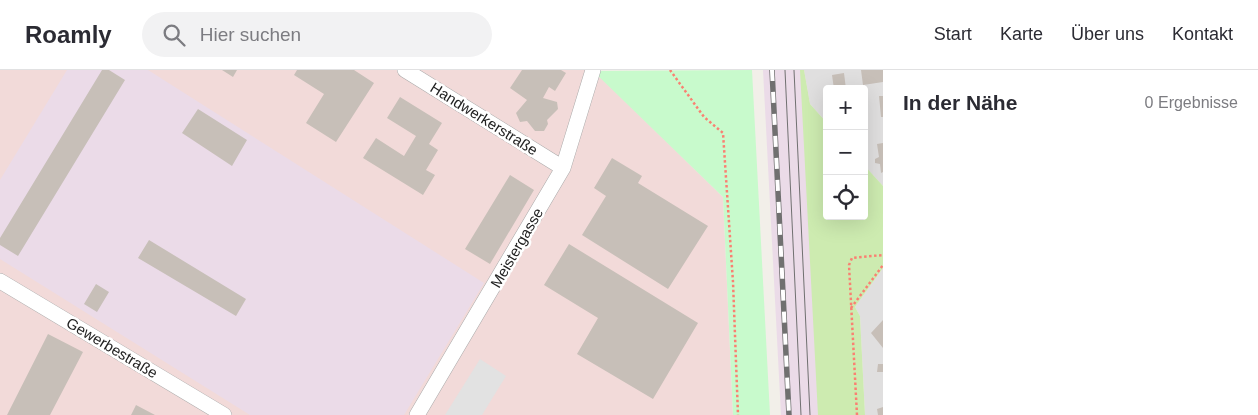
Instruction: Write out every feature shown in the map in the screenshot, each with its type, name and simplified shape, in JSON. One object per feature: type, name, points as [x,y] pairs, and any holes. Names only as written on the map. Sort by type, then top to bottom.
[{"type":"street","name":"Handwerkerstraße","points":[[404,70],[563,168]]},
{"type":"street","name":"Meistergasse","points":[[418,415],[563,168],[593,70]]},
{"type":"street","name":"Gewerbestraße","points":[[0,281],[224,415]]},
{"type":"path","points":[[670,70],[704,117],[723,133],[733,282],[738,415]]},
{"type":"path","points":[[857,415],[849,264],[852,258],[883,255]]},
{"type":"path","points":[[851,308],[883,265]]},
{"type":"shaded area","points":[[0,70],[593,70],[723,197],[733,415],[0,415]]},
{"type":"shaded area","points":[[67,70],[148,70],[484,283],[404,415],[250,415],[0,259],[0,180]]},
{"type":"shaded area","points":[[763,70],[804,70],[810,104],[823,415],[781,415]]},
{"type":"shaded area","points":[[804,70],[883,70],[883,186],[868,169],[868,85],[823,85],[823,119],[810,104]]},
{"type":"shaded area","points":[[883,268],[883,415],[865,415],[860,316],[855,307]]},
{"type":"shaded area","points":[[480,359],[506,376],[482,415],[445,415]]},
{"type":"green space","points":[[752,70],[770,415],[733,415],[723,197],[593,71]]},
{"type":"green space","points":[[800,70],[804,70],[810,104],[823,119],[823,220],[868,220],[868,169],[883,186],[883,268],[855,307],[860,316],[865,415],[818,415]]},
{"type":"building","points":[[102,70],[109,70],[125,80],[18,256],[0,245],[0,238]]},
{"type":"building","points":[[222,70],[237,70],[233,77]]},
{"type":"building","points":[[297,70],[354,70],[374,83],[336,142],[306,123],[324,94],[294,75]]},
{"type":"building","points":[[522,70],[561,70],[566,73],[555,91],[549,87],[543,98],[557,102],[558,109],[547,120],[548,124],[544,131],[535,131],[527,121],[520,122],[516,113],[527,100],[510,88]]},
{"type":"building","points":[[861,70],[883,70],[883,82],[863,85]]},
{"type":"building","points":[[844,73],[846,85],[833,85],[832,75]]},
{"type":"building","points":[[879,96],[883,96],[883,117],[881,117]]},
{"type":"building","points":[[400,97],[442,123],[429,144],[438,150],[426,170],[435,175],[423,195],[363,158],[376,138],[404,156],[416,136],[387,118]]},
{"type":"building","points":[[198,109],[247,140],[232,166],[182,133]]},
{"type":"building","points":[[883,143],[883,172],[881,173],[880,164],[875,163],[875,159],[879,157],[877,144]]},
{"type":"building","points":[[612,158],[642,176],[638,183],[708,226],[668,289],[582,235],[606,196],[594,188]]},
{"type":"building","points":[[510,175],[534,190],[490,264],[465,249]]},
{"type":"building","points":[[149,240],[246,299],[236,316],[138,258]]},
{"type":"building","points":[[569,244],[698,323],[653,399],[577,354],[598,318],[544,285]]},
{"type":"building","points":[[96,284],[109,292],[97,312],[84,304]]},
{"type":"building","points":[[883,320],[883,348],[871,333]]},
{"type":"building","points":[[48,334],[83,352],[50,415],[7,415]]},
{"type":"building","points":[[878,364],[883,364],[883,372],[877,372]]},
{"type":"building","points":[[136,405],[155,415],[131,415]]},
{"type":"building","points":[[883,407],[883,415],[878,415],[877,409]]},
{"type":"tram line","points":[[785,70],[801,415]]},
{"type":"tram line","points":[[794,70],[810,415]]},
{"type":"railway","points":[[772,70],[789,415]]}]
